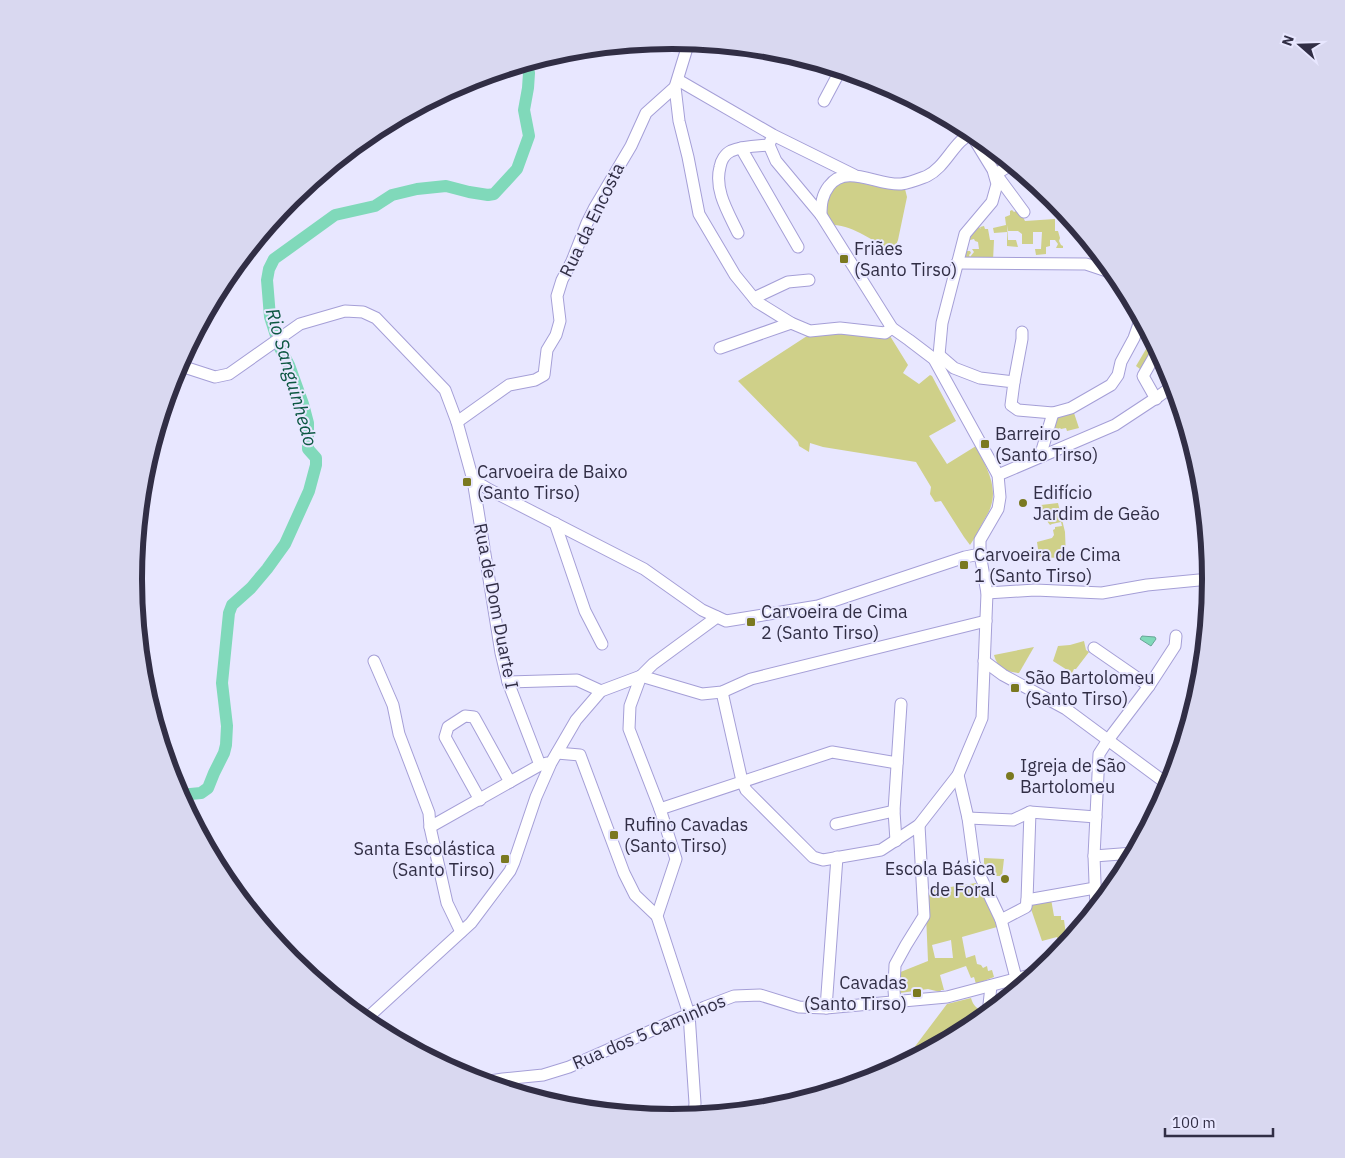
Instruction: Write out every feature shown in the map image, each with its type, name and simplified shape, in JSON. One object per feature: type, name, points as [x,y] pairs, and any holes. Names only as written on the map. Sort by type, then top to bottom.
[{"type":"street","points":[[687,49],[676,83],[677,110],[700,214],[735,275],[758,302],[791,323],[810,330],[840,328],[885,333],[892,328]]},
{"type":"street","points":[[824,101],[838,75]]},
{"type":"street","points":[[676,83],[771,140],[854,175],[890,183],[901,184],[928,176],[940,167],[965,136]]},
{"type":"street","name":"Rua da Encosta","points":[[457,422],[509,385],[535,380],[544,375],[547,350],[556,335],[560,321],[557,296],[562,280],[588,223],[646,113],[676,83]]},
{"type":"street","points":[[738,233],[721,197],[718,175],[721,161],[729,152],[771,140]]},
{"type":"street","points":[[771,140],[776,161],[821,215],[892,328],[954,368],[980,378],[1014,382]]},
{"type":"street","points":[[979,147],[994,172],[1024,212]]},
{"type":"street","points":[[741,148],[798,247]]},
{"type":"street","points":[[994,172],[1006,167]]},
{"type":"street","points":[[722,692],[742,781],[746,790],[813,857],[823,860],[881,850],[919,825],[958,775],[982,718],[987,593],[980,554],[980,540],[998,509],[1000,497],[998,475],[936,357],[942,323],[965,234],[992,202],[997,184],[994,172]]},
{"type":"street","points":[[821,215],[824,193],[830,184],[840,177],[854,175]]},
{"type":"street","points":[[957,263],[1086,264],[1103,270]]},
{"type":"street","points":[[754,298],[788,282],[809,280]]},
{"type":"street","name":"Rua de Dom Duarte I","points":[[186,369],[215,378],[229,374],[300,324],[345,311],[363,312],[376,318],[445,390],[457,422],[473,480],[501,653],[508,682],[549,760]]},
{"type":"street","points":[[720,348],[791,323]]},
{"type":"street","points":[[1022,332],[1012,405],[1018,410],[1053,413],[1071,408],[1111,386],[1118,375],[1121,362],[1138,326]]},
{"type":"street","points":[[1154,357],[1143,376],[1156,399]]},
{"type":"street","points":[[998,475],[1115,425],[1168,390]]},
{"type":"street","points":[[1043,456],[1042,450],[1053,413]]},
{"type":"street","points":[[473,480],[644,568],[702,610],[726,621],[818,606],[965,557],[980,554]]},
{"type":"street","points":[[555,523],[585,611],[602,644]]},
{"type":"street","points":[[987,593],[1035,590],[1102,593],[1147,585],[1199,580]]},
{"type":"street","points":[[371,1015],[471,923],[510,871],[549,760],[576,720],[601,691],[641,676],[653,664],[717,617]]},
{"type":"street","points":[[641,676],[702,694],[722,692],[751,679],[986,621]]},
{"type":"street","points":[[1096,898],[1094,856],[1099,754],[1149,686],[1175,646],[1176,636]]},
{"type":"street","points":[[1094,648],[1149,686]]},
{"type":"street","points":[[374,662],[393,705],[399,734],[429,813],[430,827],[447,903],[461,932]]},
{"type":"street","points":[[984,662],[1003,675],[1066,709],[1163,781]]},
{"type":"street","points":[[641,676],[630,706],[629,729],[660,809],[676,859],[657,916]]},
{"type":"street","points":[[508,682],[576,680],[601,691]]},
{"type":"street","points":[[896,841],[894,811],[901,704]]},
{"type":"street","points":[[480,800],[445,737],[448,727],[465,716],[474,717],[510,782]]},
{"type":"street","points":[[660,809],[832,752],[897,763]]},
{"type":"street","points":[[430,827],[549,760],[580,755],[624,873],[635,895],[657,916],[689,1014],[695,1108]]},
{"type":"street","points":[[958,775],[968,818],[974,863],[1001,920],[1016,978]]},
{"type":"street","points":[[836,824],[894,811]]},
{"type":"street","points":[[968,818],[1013,820],[1030,812],[1096,817]]},
{"type":"street","points":[[1001,920],[1026,907],[1030,812]]},
{"type":"street","points":[[895,1003],[896,965],[924,916],[919,825]]},
{"type":"street","points":[[1094,856],[1126,854]]},
{"type":"street","points":[[826,1008],[837,858]]},
{"type":"street","points":[[1027,900],[1095,888]]},
{"type":"street","name":"Rua dos 5 Caminhos","points":[[499,1080],[543,1075],[569,1067],[734,996],[760,995],[799,1007],[826,1008],[947,997],[1024,976]]},
{"type":"street","points":[[989,1004],[991,986]]},
{"type":"shaded area","points":[[985,151],[995,158],[1004,165],[997,168]]},
{"type":"shaded area","points":[[848,180],[883,188],[905,189],[907,197],[898,240],[894,250],[849,228],[833,225],[826,213],[827,196],[835,187]]},
{"type":"shaded area","points":[[1012,210],[1016,211],[1025,221],[1055,219],[1055,231],[1058,231],[1059,241],[1063,248],[1056,248],[1058,244],[1055,240],[1050,240],[1050,246],[1046,247],[1046,254],[1036,255],[1035,249],[1041,249],[1042,232],[1033,232],[1033,244],[1022,244],[1022,234],[1018,231],[1008,231],[1007,225],[1008,240],[1016,240],[1018,247],[1007,246],[1007,232],[994,233],[993,228],[1006,225],[1005,217],[1010,215]]},
{"type":"shaded area","points":[[984,226],[985,229],[988,229],[990,240],[994,240],[993,261],[965,259],[962,250],[968,249],[966,251],[970,251],[970,257],[974,252],[972,249],[979,249],[978,242],[974,239],[966,241],[974,231]]},
{"type":"shaded area","points":[[838,332],[890,336],[908,365],[903,373],[919,384],[930,375],[932,376],[956,421],[929,436],[947,464],[976,446],[990,475],[993,498],[989,511],[970,545],[941,501],[935,502],[930,494],[931,487],[916,462],[823,447],[810,443],[809,452],[799,446],[798,442],[738,381],[807,336]]},
{"type":"shaded area","points":[[1148,345],[1153,355],[1144,372],[1136,366]]},
{"type":"shaded area","points":[[1073,410],[1079,428],[1067,431],[1066,428],[1060,428],[1053,431],[1053,420]]},
{"type":"shaded area","points":[[1058,503],[1065,532],[1066,558],[1023,557],[1021,551],[1038,549],[1037,542],[1052,538],[1055,527],[1062,526],[1061,522],[1050,525],[1047,521],[1043,521],[1041,505]]},
{"type":"shaded area","points":[[1142,636],[1155,637],[1156,639],[1151,646],[1140,639]]},
{"type":"shaded area","points":[[1084,641],[1086,650],[1089,652],[1072,673],[1053,661],[1058,646]]},
{"type":"shaded area","points":[[1034,647],[1019,673],[1010,672],[1003,668],[995,659],[994,655]]},
{"type":"shaded area","points":[[984,858],[1004,859],[1002,876],[984,876]]},
{"type":"shaded area","points":[[976,883],[989,906],[997,927],[962,937],[966,958],[975,955],[977,964],[983,968],[987,966],[988,971],[992,970],[994,977],[976,984],[974,977],[971,978],[966,966],[940,975],[944,990],[940,992],[928,989],[900,993],[898,973],[928,961],[925,891]],"holes":[[[951,940],[953,958],[935,958],[932,945]]]},
{"type":"shaded area","points":[[1051,899],[1054,916],[1061,916],[1061,920],[1064,920],[1066,934],[1059,942],[1057,937],[1042,941],[1031,909],[1032,903]]},
{"type":"shaded area","points":[[971,998],[975,1006],[981,1010],[938,1038],[910,1054],[947,1004]]},
{"type":"waterway","name":"Rio Sanguinhedo","points":[[188,794],[201,793],[208,788],[226,745],[227,726],[222,683],[229,613],[232,605],[251,588],[285,544],[309,491],[316,465],[316,458],[308,449],[308,423],[303,404],[289,365],[280,348],[270,317],[267,280],[269,269],[274,259],[335,215],[375,206],[392,195],[417,189],[446,186],[469,192],[494,194],[517,169],[529,136],[524,110],[528,88],[528,69]]},
{"type":"place","name":"Friães (Santo Tirso)","points":[[844,259]]},
{"type":"place","name":"Barreiro (Santo Tirso)","points":[[985,444]]},
{"type":"place","name":"Carvoeira de Baixo (Santo Tirso)","points":[[467,482]]},
{"type":"place","name":"Edifício Jardim de Geão","points":[[1023,503]]},
{"type":"place","name":"Carvoeira de Cima 1 (Santo Tirso)","points":[[964,565]]},
{"type":"place","name":"Carvoeira de Cima 2 (Santo Tirso)","points":[[751,622]]},
{"type":"place","name":"São Bartolomeu (Santo Tirso)","points":[[1015,688]]},
{"type":"place","name":"Igreja de São Bartolomeu","points":[[1010,776]]},
{"type":"place","name":"Rufino Cavadas (Santo Tirso)","points":[[614,835]]},
{"type":"place","name":"Santa Escolástica (Santo Tirso)","points":[[505,859]]},
{"type":"place","name":"Escola Básica de Foral","points":[[1005,879]]},
{"type":"place","name":"Cavadas (Santo Tirso)","points":[[917,993]]}]
